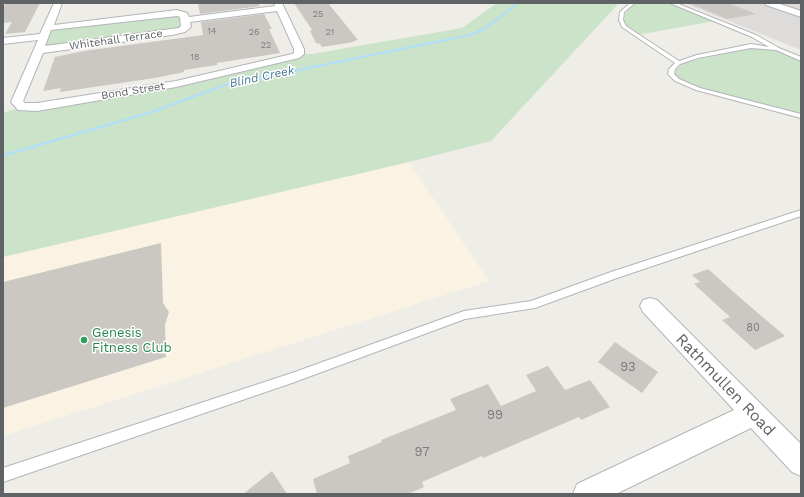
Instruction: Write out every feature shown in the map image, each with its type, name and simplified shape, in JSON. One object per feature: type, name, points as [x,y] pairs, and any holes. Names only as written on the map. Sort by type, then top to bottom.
[{"type":"street","name":"Bond Street","points":[[58,3],[17,102],[22,107],[37,107],[182,83],[295,56],[299,54],[299,49],[280,6]]},
{"type":"street","points":[[769,3],[801,14]]},
{"type":"street","name":"Whitehall Terrace","points":[[185,20],[280,6]]},
{"type":"street","name":"Whitehall Terrace","points":[[173,13],[182,14],[185,20],[185,28],[176,32],[44,39],[173,13]]},
{"type":"street","points":[[3,41],[44,39]]},
{"type":"street","points":[[3,46],[44,39]]},
{"type":"street","name":"Rathmullen Road","points":[[650,306],[801,463]]},
{"type":"street","points":[[587,494],[753,414]]},
{"type":"lane","points":[[633,3],[626,7],[621,15],[622,24],[624,27],[678,63]]},
{"type":"lane","points":[[672,3],[754,36],[777,49],[801,59]]},
{"type":"lane","points":[[777,49],[752,46],[703,55],[678,63],[672,69],[670,74],[683,84],[801,116]]},
{"type":"lane","points":[[3,475],[292,378],[464,315],[532,305],[614,275],[801,213]]},
{"type":"shaded area","points":[[684,3],[801,3],[801,50]]},
{"type":"shaded area","points":[[409,162],[489,281],[3,436],[3,257]]},
{"type":"green space","points":[[497,3],[619,3],[491,141],[409,162],[3,257],[3,113],[22,107],[176,84],[299,54],[312,54],[462,28]]},
{"type":"green space","points":[[636,3],[669,3],[715,21],[637,35],[623,22],[625,14],[630,7]]},
{"type":"green space","points":[[180,13],[185,28],[39,50],[48,28]]},
{"type":"green space","points":[[753,47],[774,50],[801,61],[801,114],[697,87],[679,79],[675,75],[674,71],[683,63]]},
{"type":"building","points":[[6,3],[40,3],[25,32],[5,34],[12,22],[3,23],[3,8]]},
{"type":"building","points":[[198,3],[258,3],[260,6],[200,14]]},
{"type":"building","points":[[294,3],[328,3],[358,40],[322,47],[320,44],[316,43],[310,31],[312,30]]},
{"type":"building","points":[[689,3],[728,3],[756,14],[727,19]]},
{"type":"building","points":[[264,14],[272,29],[269,29],[280,53],[217,63],[217,65],[184,70],[184,72],[155,78],[60,92],[61,88],[43,91],[55,57],[84,51],[203,35],[201,22]]},
{"type":"building","name":"Genesis Fitness Club","points":[[161,243],[163,303],[169,312],[165,325],[166,357],[3,408],[3,282]]},
{"type":"building","points":[[708,269],[785,336],[755,350],[722,320],[730,317],[694,284],[700,282],[692,275]]},
{"type":"building","points":[[615,342],[658,372],[642,393],[598,362]]},
{"type":"building","points":[[548,366],[565,390],[590,380],[610,407],[581,420],[579,417],[483,458],[482,456],[422,482],[424,487],[408,494],[317,494],[313,479],[350,463],[348,456],[382,442],[381,440],[456,410],[450,399],[488,384],[501,406],[536,391],[526,375]]},
{"type":"building","points":[[272,471],[287,494],[243,494]]},
{"type":"waterway","name":"Blind Creek","points":[[3,156],[152,112],[225,85],[470,35],[484,29],[519,3]]},
{"type":"place","name":"Genesis Fitness Club","points":[[84,340]]}]
